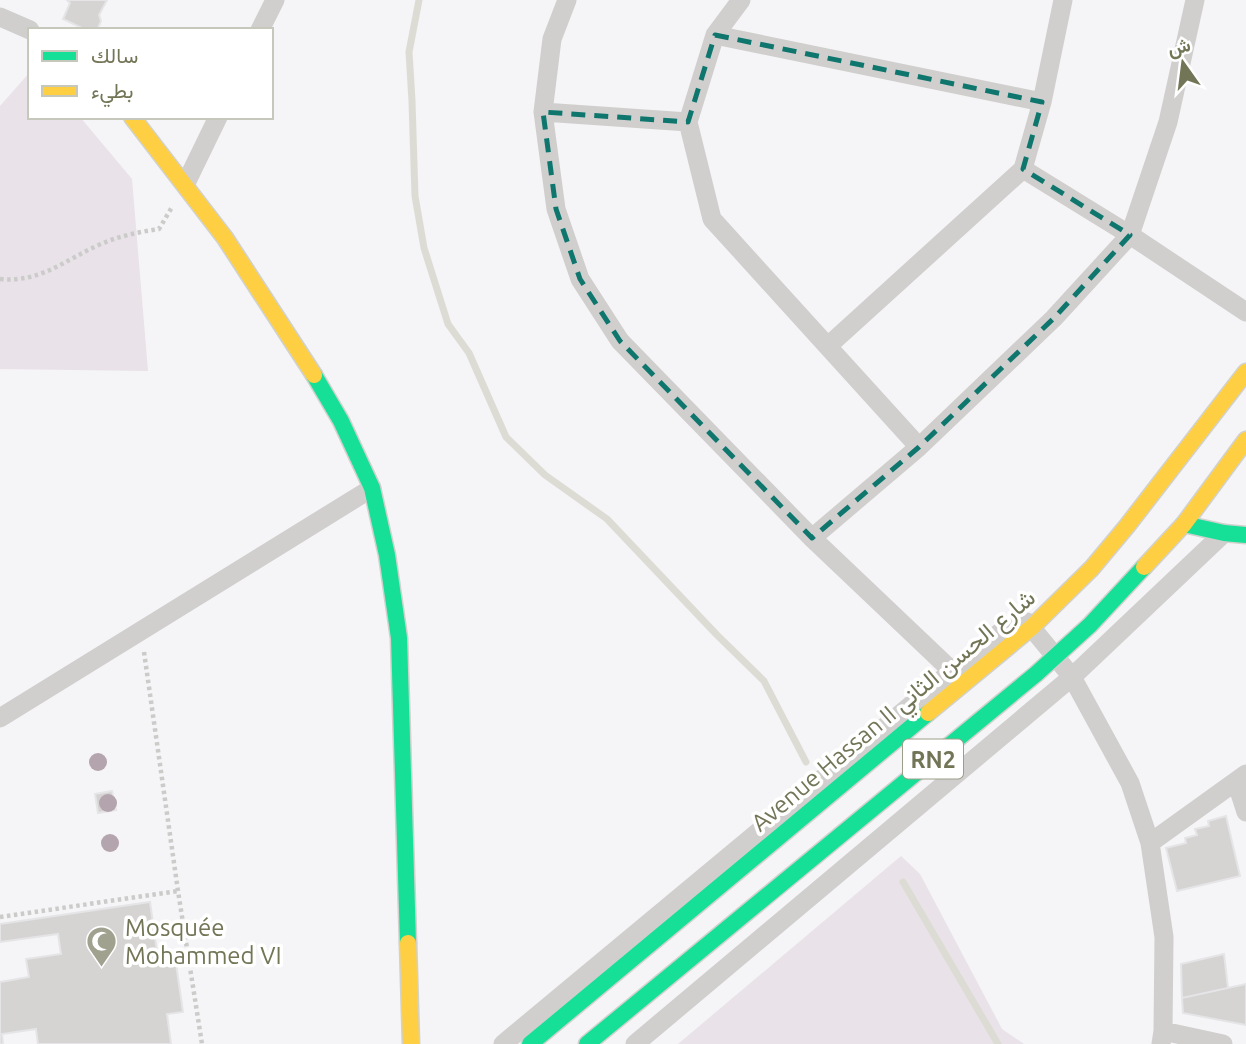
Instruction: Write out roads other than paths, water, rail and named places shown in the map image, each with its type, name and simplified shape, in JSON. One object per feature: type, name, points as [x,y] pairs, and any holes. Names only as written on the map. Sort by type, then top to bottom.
[{"type":"main road","points":[[134,119],[225,238],[309,366],[341,421],[372,488],[387,555],[399,638],[411,1044]]},
{"type":"main road","points":[[1127,526],[1246,372]]},
{"type":"main road","name":"RN2","points":[[587,1044],[1090,625],[1184,524],[1246,440]]},
{"type":"main road","points":[[1156,488],[1155,498],[1162,512],[1174,521],[1224,533],[1246,535]]},
{"type":"main road","name":"Avenue Hassan II شارع الحسن الثاني","points":[[530,1044],[1027,621]]},
{"type":"street","points":[[261,28],[275,0]]},
{"type":"street","points":[[567,0],[552,39],[542,112],[556,209],[580,279],[620,341],[812,538],[952,671]]},
{"type":"street","points":[[741,0],[715,35],[688,122],[712,219],[919,447]]},
{"type":"street","points":[[828,346],[1023,169],[1042,102],[1063,0]]},
{"type":"street","points":[[812,538],[919,447],[1055,318],[1130,235],[1168,122],[1195,0]]},
{"type":"street","points":[[0,17],[28,29]]},
{"type":"street","points":[[715,35],[1042,102]]},
{"type":"street","points":[[542,112],[688,122]]},
{"type":"street","points":[[185,186],[217,119]]},
{"type":"street","points":[[1023,169],[1130,235],[1246,312]]},
{"type":"street","points":[[0,718],[372,488]]},
{"type":"street","points":[[503,1044],[952,671],[1027,621],[1127,526]]},
{"type":"street","points":[[635,1044],[1072,677],[1224,533]]},
{"type":"street","points":[[1027,621],[1072,677],[1130,783],[1150,843],[1164,937],[1162,1038],[1223,1044]]},
{"type":"street","points":[[1150,843],[1241,777],[1246,813]]},
{"type":"waterway","points":[[419,0],[409,52],[415,196],[424,248],[448,324],[469,353],[506,437],[545,475],[607,519],[764,681],[806,762]]},
{"type":"waterway","points":[[903,882],[998,1044]]},
{"type":"place","name":"Mosquée Mohammed VI","points":[[102,968]]}]
